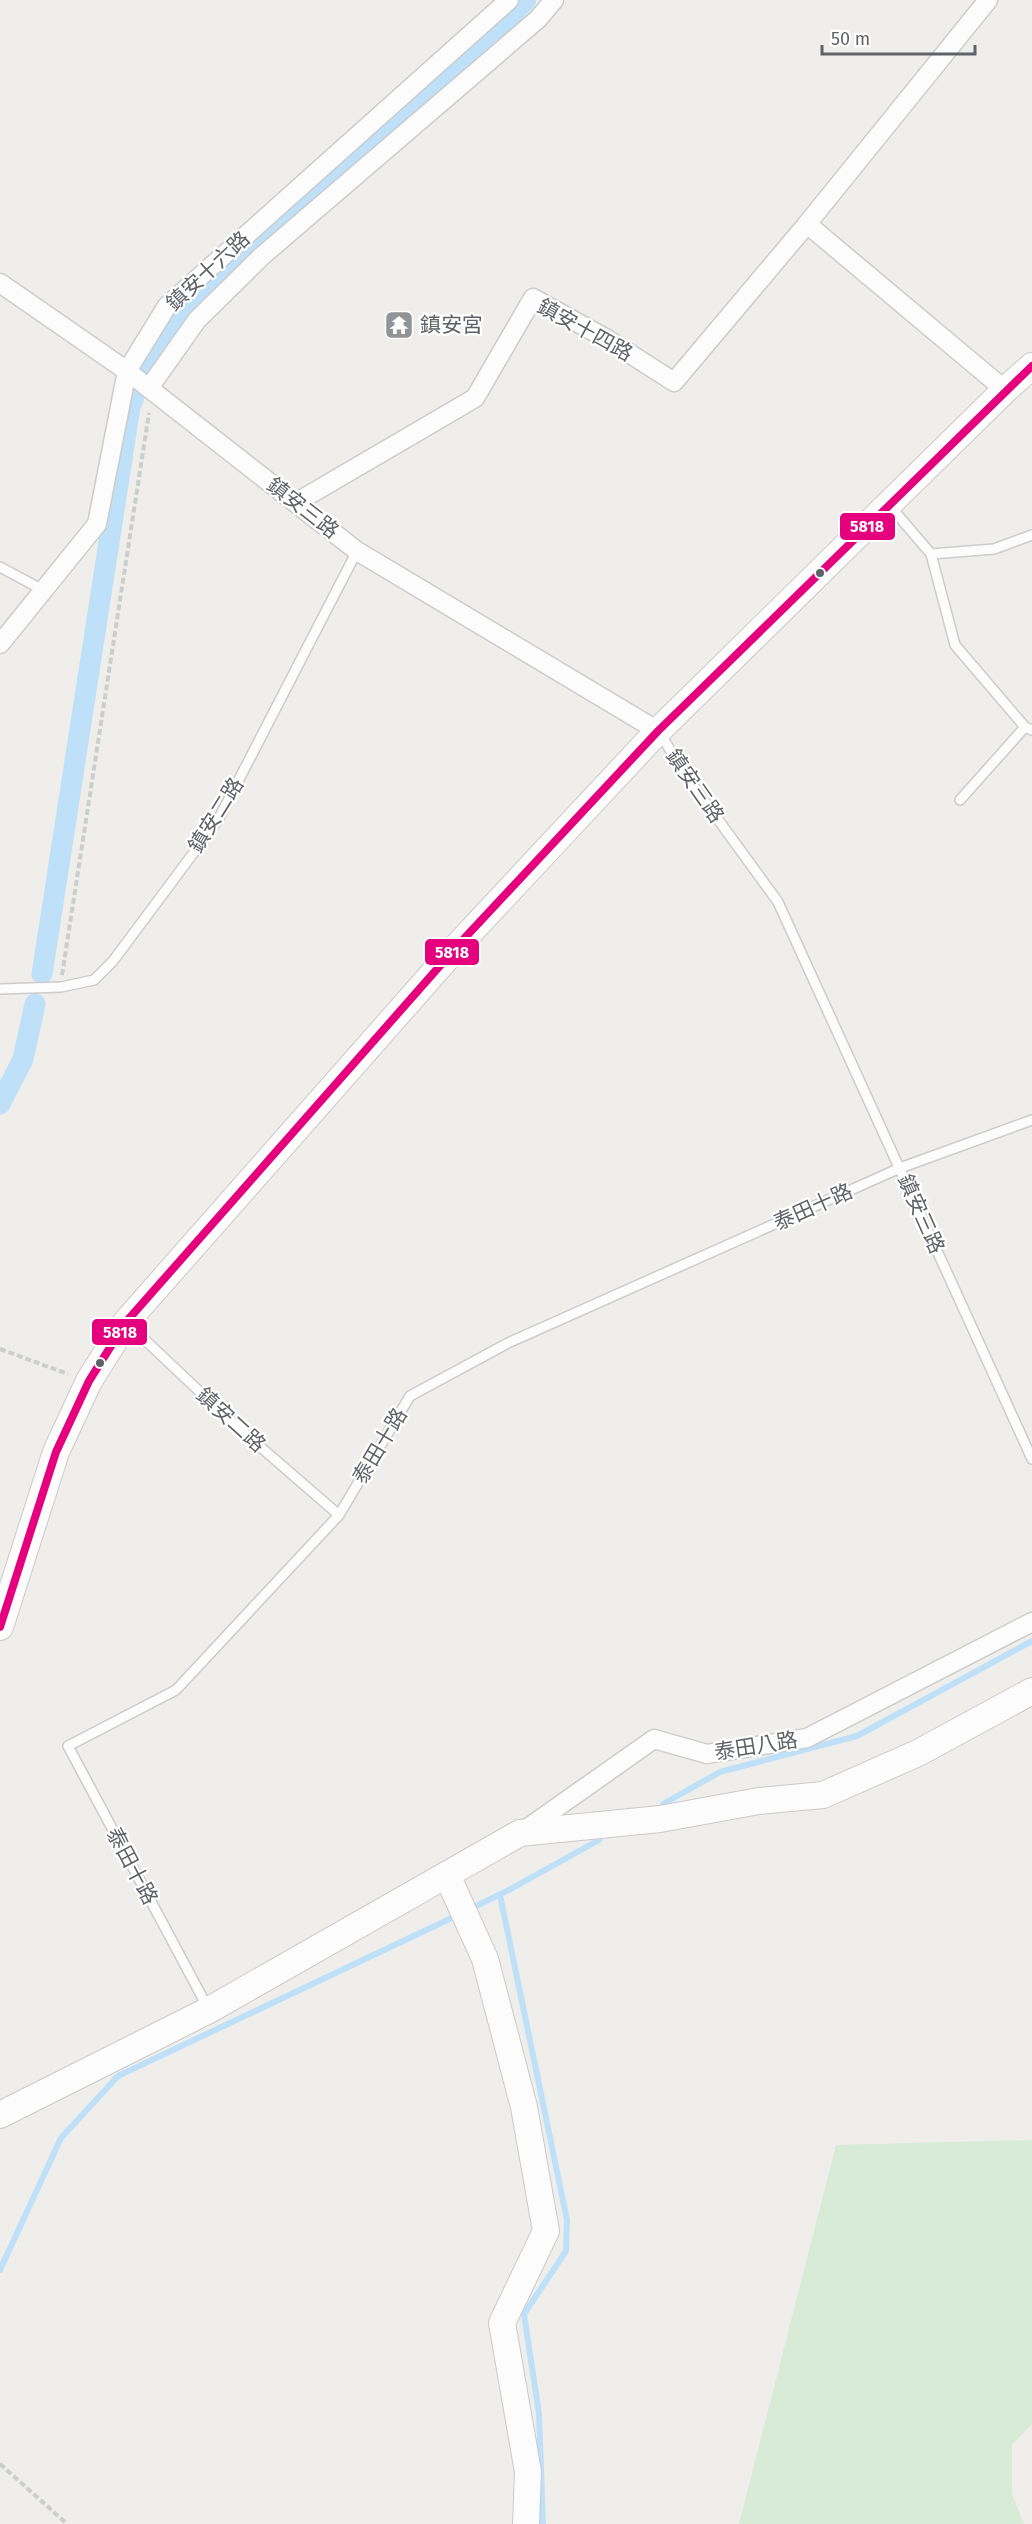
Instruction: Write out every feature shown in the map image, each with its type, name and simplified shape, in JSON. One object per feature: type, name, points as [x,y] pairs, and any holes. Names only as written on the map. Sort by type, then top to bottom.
[{"type":"street","name":"鎮安十六路","points":[[0,644],[97,524],[127,371],[167,306],[509,0]]},
{"type":"street","points":[[149,388],[197,320],[262,256],[538,19],[554,0]]},
{"type":"street","name":"鎮安十四路","points":[[297,502],[475,398],[533,298],[607,339],[674,382],[807,224],[988,0]]},
{"type":"street","points":[[807,224],[1005,390]]},
{"type":"street","name":"鎮安三路","points":[[0,283],[127,371],[357,550],[658,731]]},
{"type":"street","points":[[0,1627],[56,1452],[89,1382],[126,1322],[460,943],[658,731],[1032,366]]},
{"type":"street","name":"泰田八路","points":[[520,1833],[654,1739],[706,1754],[807,1738],[1032,1622]]},
{"type":"street","points":[[0,2115],[210,2010],[520,1833],[660,1819],[759,1801],[823,1795],[918,1754],[1032,1691]]},
{"type":"street","points":[[447,1875],[485,1959],[524,2107],[546,2231],[502,2323],[528,2472],[526,2524]]},
{"type":"lane","points":[[889,504],[931,554],[955,645],[1029,728],[960,800]]},
{"type":"lane","points":[[931,554],[994,549],[1032,535]]},
{"type":"lane","name":"鎮安二路","points":[[0,989],[61,987],[94,980],[113,961],[218,820],[357,550]]},
{"type":"lane","points":[[0,567],[43,590]]},
{"type":"lane","name":"鎮安三路","points":[[658,731],[682,770],[778,902],[1032,1459]]},
{"type":"lane","name":"泰田十路","points":[[210,2010],[68,1746],[176,1690],[339,1515],[410,1396],[508,1343],[900,1168],[1032,1120]]},
{"type":"lane","name":"鎮安二路","points":[[126,1322],[234,1424],[339,1515]]},
{"type":"path","points":[[61,987],[150,408],[149,388]]},
{"type":"path","points":[[0,1349],[89,1382]]},
{"type":"path","points":[[0,2464],[67,2524]]},
{"type":"green space","points":[[1032,2140],[1032,2424],[1012,2445],[1012,2494],[1024,2524],[739,2524],[836,2145]]},
{"type":"waterway","points":[[142,377],[167,329],[203,288],[478,48],[526,0]]},
{"type":"waterway","points":[[42,974],[130,407],[134,397]]},
{"type":"waterway","points":[[0,1104],[23,1059],[35,1004]]},
{"type":"waterway","points":[[663,1804],[720,1772],[857,1736],[1032,1641]]},
{"type":"waterway","points":[[470,1909],[599,1840]]},
{"type":"waterway","points":[[500,1895],[567,2220],[566,2251],[524,2314],[539,2414],[543,2524]]},
{"type":"waterway","points":[[0,2270],[61,2138],[118,2076],[458,1915]]},
{"type":"transit line","name":"5818","points":[[0,1627],[56,1452],[89,1381],[126,1322],[460,943],[658,731],[1032,366]]},
{"type":"place","name":"鎮安宮","points":[[399,325]]}]
